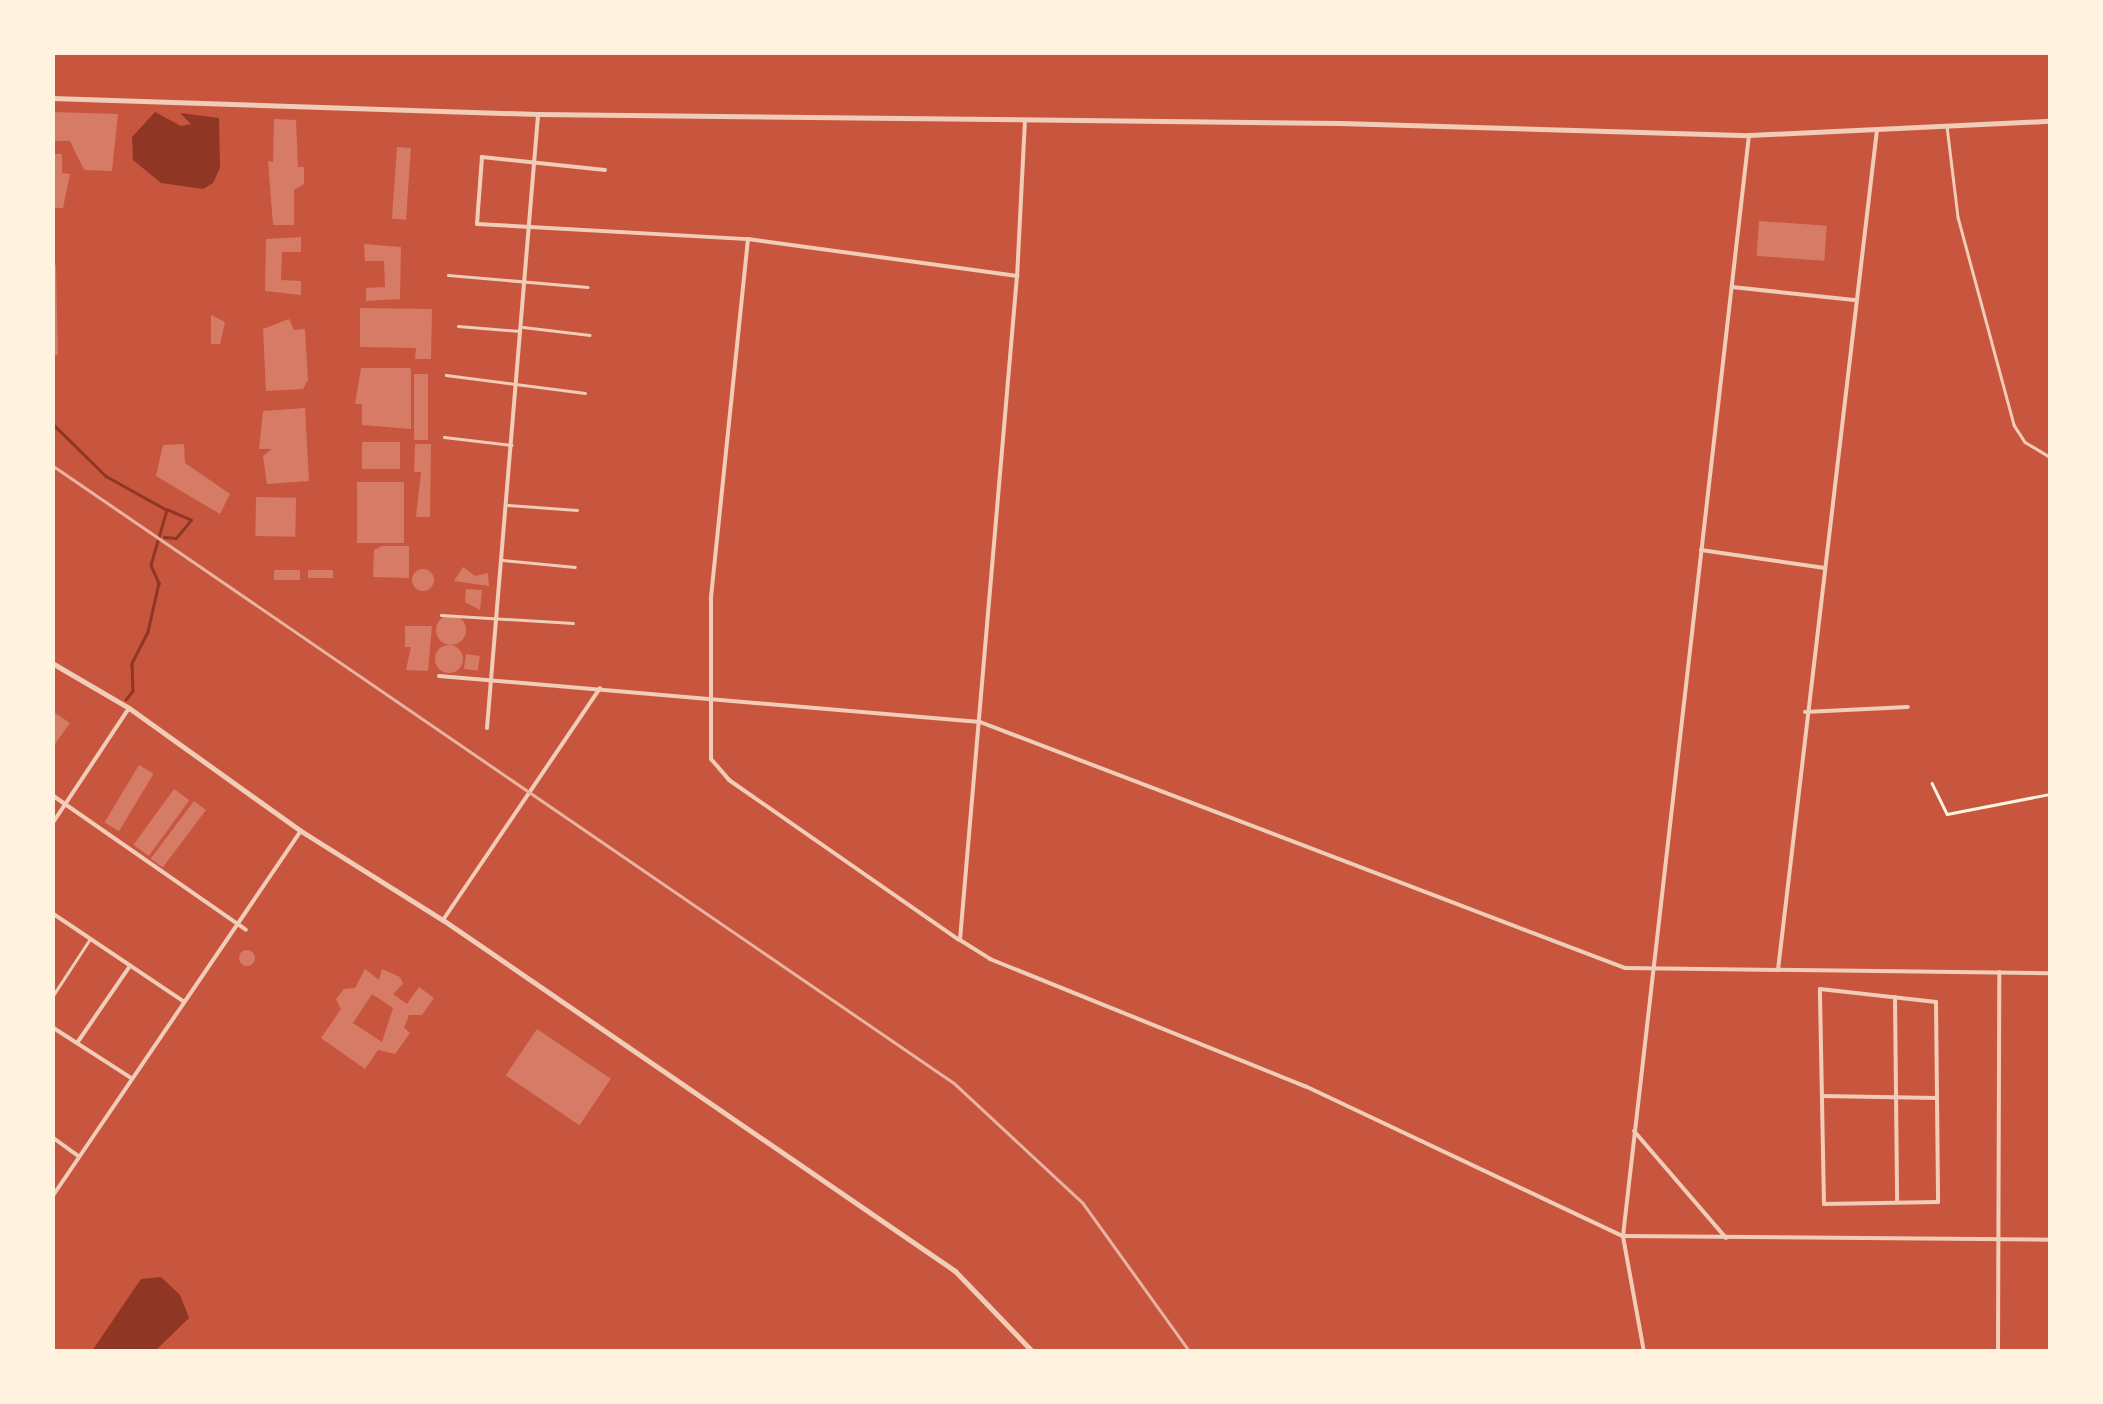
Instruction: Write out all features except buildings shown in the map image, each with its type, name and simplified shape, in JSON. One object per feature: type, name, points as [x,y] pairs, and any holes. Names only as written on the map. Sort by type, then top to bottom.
[{"type":"street","points":[[52,98],[538,114],[1749,135],[2050,121]]},
{"type":"street","points":[[487,728],[504,560],[538,114]]},
{"type":"street","points":[[960,940],[1018,276],[1025,120]]},
{"type":"street","points":[[1778,970],[1805,712],[1877,130]]},
{"type":"street","points":[[1644,1352],[1623,1236],[1749,135]]},
{"type":"street","points":[[606,170],[482,157],[477,224],[748,239],[1018,276]]},
{"type":"street","points":[[748,239],[711,599],[711,759],[729,780],[990,959],[1305,1086],[1623,1236],[2050,1240]]},
{"type":"street","points":[[1732,288],[1854,300]]},
{"type":"street","points":[[1702,550],[1825,568]]},
{"type":"street","points":[[52,663],[129,708],[301,831],[443,920],[956,1271],[1032,1352]]},
{"type":"street","points":[[438,676],[980,722],[1625,968],[1651,972],[2050,973]]},
{"type":"street","points":[[443,920],[600,688]]},
{"type":"street","points":[[1805,712],[1908,707]]},
{"type":"street","points":[[52,824],[129,708]]},
{"type":"street","points":[[52,795],[246,930]]},
{"type":"street","points":[[52,1197],[301,831]]},
{"type":"street","points":[[54,914],[183,1001]]},
{"type":"street","points":[[77,1044],[130,966]]},
{"type":"street","points":[[1998,1352],[1999,972]]},
{"type":"street","points":[[1820,990],[1894,996],[1936,1002],[1938,1202],[1824,1204],[1820,990]]},
{"type":"street","points":[[1894,996],[1897,1203]]},
{"type":"street","points":[[52,1027],[131,1078]]},
{"type":"street","points":[[1822,1096],[1937,1098]]},
{"type":"street","points":[[1634,1131],[1726,1238]]},
{"type":"street","points":[[52,1137],[78,1156]]},
{"type":"lane","points":[[1947,126],[1958,217],[2014,425],[2024,442],[2050,457]]},
{"type":"lane","points":[[448,275],[587,287]]},
{"type":"lane","points":[[458,326],[590,336]]},
{"type":"lane","points":[[446,375],[585,392]]},
{"type":"lane","points":[[444,437],[512,445]]},
{"type":"lane","points":[[508,504],[577,510]]},
{"type":"lane","points":[[504,560],[575,567]]},
{"type":"lane","points":[[441,615],[572,623]]},
{"type":"lane","points":[[52,922],[54,914]]},
{"type":"lane","points":[[52,998],[91,938]]},
{"type":"path","points":[[1932,783],[1947,814],[2050,794]]},
{"type":"shaded area","points":[[155,112],[181,126],[191,124],[180,113],[219,118],[220,168],[213,183],[203,189],[161,183],[133,160],[132,137]]},
{"type":"shaded area","points":[[161,1277],[180,1295],[189,1318],[155,1351],[92,1351],[141,1279]]},
{"type":"waterway","points":[[52,423],[106,476],[167,510],[151,565],[159,583],[148,632],[132,664],[133,691],[126,700]]},
{"type":"waterway","points":[[164,537],[176,538],[191,520],[167,510]]},
{"type":"railway","points":[[52,465],[954,1083],[1083,1203],[1190,1352]]}]
